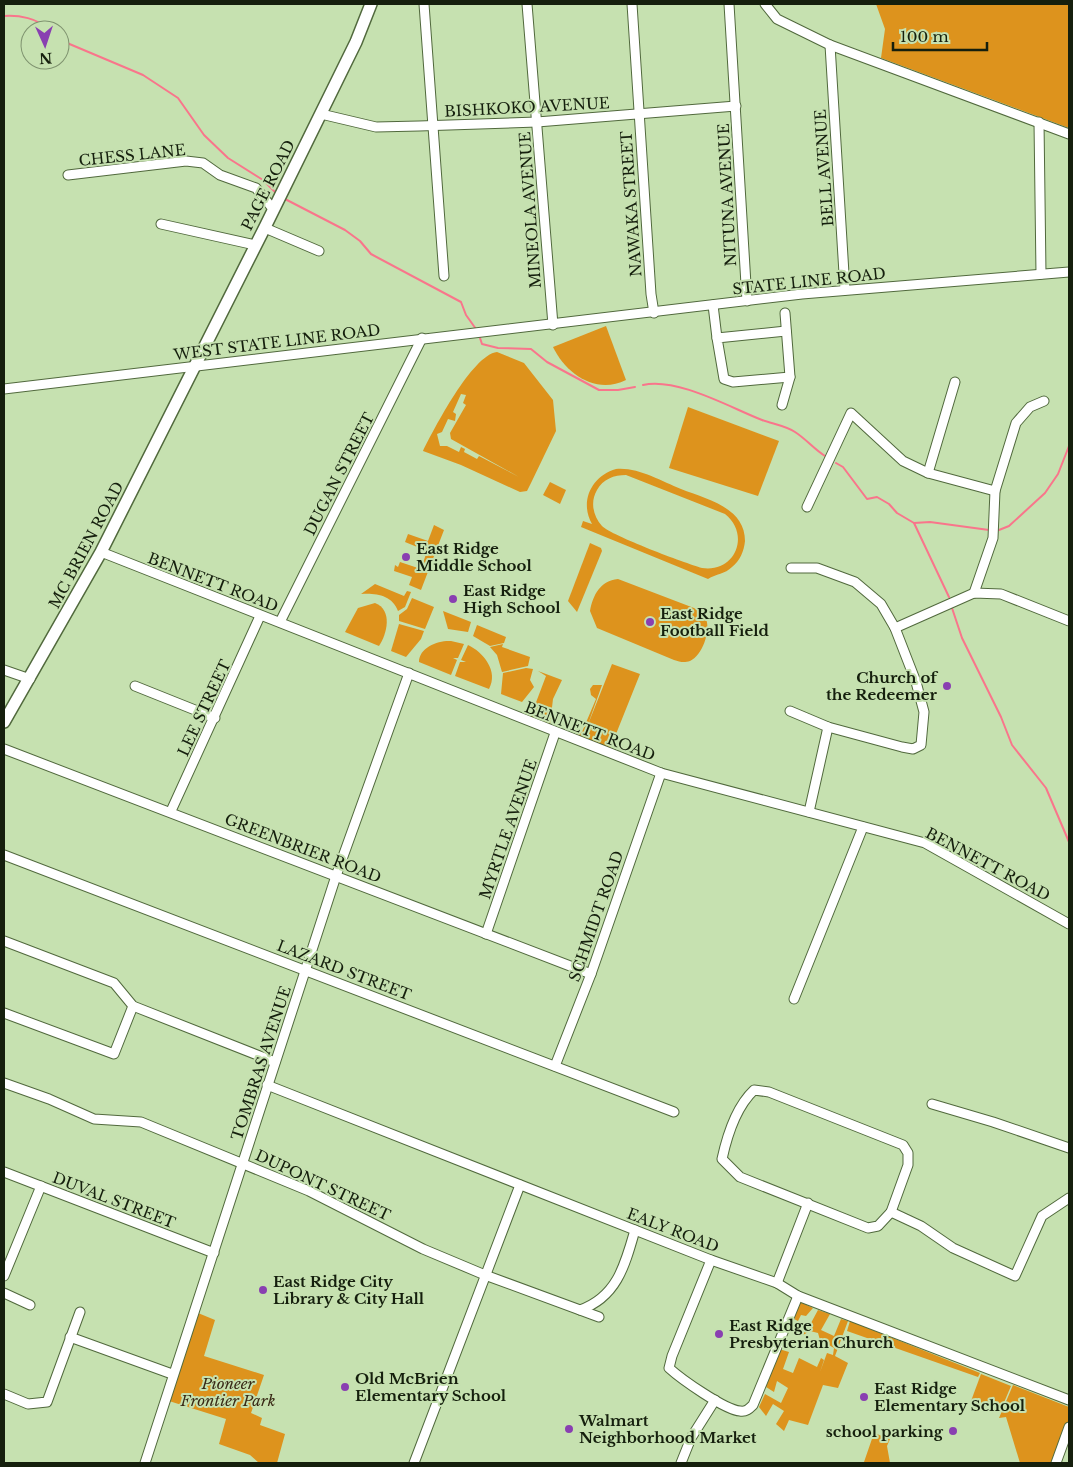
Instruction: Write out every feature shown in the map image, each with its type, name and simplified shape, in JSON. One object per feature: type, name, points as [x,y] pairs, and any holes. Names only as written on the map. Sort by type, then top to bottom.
[{"type":"main road","name":"PAGE ROAD","points":[[188,379],[363,27],[371,4]]},
{"type":"main road","name":"MC BRIEN ROAD","points":[[4,722],[101,552],[188,379]]},
{"type":"street","points":[[424,4],[444,276]]},
{"type":"street","name":"MINEOLA AVENUE","points":[[527,4],[553,325]]},
{"type":"street","name":"NAWAKA STREET","points":[[632,4],[651,294],[654,313]]},
{"type":"street","name":"NITUNA AVENUE","points":[[729,4],[747,301]]},
{"type":"street","points":[[765,4],[777,19],[830,45],[1069,134]]},
{"type":"street","name":"BELL AVENUE","points":[[830,45],[845,290]]},
{"type":"street","name":"BISHKOKO AVENUE","points":[[320,114],[376,127],[432,126],[537,122],[736,106]]},
{"type":"street","points":[[1039,122],[1041,274]]},
{"type":"street","name":"CHESS LANE","points":[[68,175],[186,161],[203,164],[220,174],[256,188],[273,209]]},
{"type":"street","points":[[161,224],[255,245]]},
{"type":"street","points":[[264,228],[318,251]]},
{"type":"street","name":"STATE LINE ROAD","points":[[553,325],[845,290],[1069,272]]},
{"type":"street","points":[[712,305],[724,379],[733,382],[790,377]]},
{"type":"street","points":[[782,405],[790,377],[785,313]]},
{"type":"street","name":"WEST STATE LINE ROAD","points":[[4,389],[422,338],[553,325]]},
{"type":"street","points":[[717,338],[786,331]]},
{"type":"street","name":"DUGAN STREET","points":[[280,622],[422,338]]},
{"type":"street","points":[[928,473],[955,382]]},
{"type":"street","points":[[974,593],[993,538],[995,491],[1016,423],[1030,407],[1044,401]]},
{"type":"street","points":[[806,507],[851,413],[903,461],[928,473],[995,491]]},
{"type":"street","name":"BENNETT ROAD","points":[[101,552],[661,774],[925,843],[1069,924]]},
{"type":"street","points":[[790,711],[828,727],[902,747],[914,749],[920,745],[924,712],[916,682],[895,628],[881,604],[855,582],[817,568],[791,568]]},
{"type":"street","points":[[895,628],[974,593],[1000,594],[1069,621]]},
{"type":"street","name":"LEE STREET","points":[[171,811],[260,616]]},
{"type":"street","points":[[4,670],[30,679]]},
{"type":"street","name":"TOMBRAS AVENUE","points":[[145,1463],[172,1374],[244,1163],[267,1085],[336,876],[409,673]]},
{"type":"street","points":[[135,686],[215,718]]},
{"type":"street","points":[[809,812],[828,727]]},
{"type":"street","name":"MYRTLE AVENUE","points":[[486,934],[555,733]]},
{"type":"street","name":"GREENBRIER ROAD","points":[[4,749],[171,811],[591,974]]},
{"type":"street","name":"SCHMIDT ROAD","points":[[555,1066],[591,974],[661,774]]},
{"type":"street","points":[[794,999],[863,827]]},
{"type":"street","name":"LAZARD STREET","points":[[4,855],[674,1112]]},
{"type":"street","points":[[4,941],[114,983],[133,1006],[275,1062]]},
{"type":"street","points":[[4,1013],[114,1054],[133,1006]]},
{"type":"street","name":"DUPONT STREET","points":[[4,1083],[49,1099],[94,1119],[141,1122],[309,1191],[423,1248],[485,1275],[600,1317]]},
{"type":"street","name":"EALY ROAD","points":[[267,1085],[711,1260],[777,1283],[798,1296],[1069,1400]]},
{"type":"street","points":[[754,1090],[769,1092],[903,1145],[908,1153],[908,1165],[891,1212],[878,1226],[868,1228],[808,1203],[740,1177],[722,1159],[724,1147],[744,1099],[754,1090]]},
{"type":"street","points":[[932,1104],[993,1122],[1069,1148]]},
{"type":"street","name":"DUVAL STREET","points":[[4,1172],[214,1253]]},
{"type":"street","points":[[416,1463],[520,1185]]},
{"type":"street","points":[[4,1276],[41,1186]]},
{"type":"street","points":[[891,1212],[921,1226],[953,1248],[1015,1276],[1042,1216],[1069,1198]]},
{"type":"street","points":[[777,1283],[808,1203]]},
{"type":"street","points":[[580,1310],[596,1304],[613,1287],[635,1230]]},
{"type":"street","points":[[711,1260],[672,1356],[669,1368],[715,1400],[738,1412],[747,1411],[753,1405],[798,1296]]},
{"type":"street","points":[[4,1293],[30,1306]]},
{"type":"street","points":[[4,1394],[28,1404],[47,1402],[80,1312]]},
{"type":"street","points":[[70,1337],[172,1374]]},
{"type":"street","points":[[681,1463],[692,1438],[715,1400]]},
{"type":"street","points":[[1056,1463],[1069,1427]]},
{"type":"green space","points":[[876,4],[1069,4],[1069,128],[881,58],[885,29]]},
{"type":"green space","points":[[606,326],[626,380],[604,385],[583,379],[574,373],[566,366],[553,347]]},
{"type":"green space","points":[[497,352],[524,363],[553,400],[556,431],[527,491],[520,492],[461,465],[423,451],[455,394],[476,366],[487,356]],"holes":[[[461,394],[466,395],[463,403],[466,405],[450,433],[451,439],[519,477],[479,456],[477,459],[464,452],[465,449],[461,447],[459,452],[447,446],[440,446],[437,434],[442,432],[448,419],[455,421],[456,414],[453,412]]]},
{"type":"green space","points":[[688,407],[779,441],[758,496],[669,468]]},
{"type":"green space","points":[[624,469],[641,472],[712,501],[731,512],[739,520],[745,541],[743,552],[735,565],[723,573],[708,579],[581,527],[583,521],[592,524],[587,507],[590,490],[600,477],[608,472]],"holes":[[[626,475],[725,514],[733,523],[737,532],[738,542],[736,551],[731,559],[723,565],[714,568],[702,568],[649,549],[608,530],[596,518],[593,504],[599,486],[613,477]]]},
{"type":"green space","points":[[550,482],[566,490],[560,504],[543,495]]},
{"type":"green space","points":[[434,525],[444,530],[421,590],[409,585],[412,577],[394,571],[395,565],[398,567],[400,562],[421,569],[427,551],[405,542],[408,534],[428,541]]},
{"type":"green space","points":[[590,543],[601,548],[602,551],[577,612],[568,601]]},
{"type":"green space","name":"East Ridge Football Field","points":[[618,579],[694,608],[703,614],[706,619],[707,630],[702,649],[698,654],[690,661],[676,661],[597,628],[590,611],[595,594],[606,583]]},
{"type":"green space","points":[[375,584],[404,596],[407,591],[411,592],[405,607],[398,611],[388,598],[372,594],[361,594]]},
{"type":"green space","points":[[412,598],[434,607],[425,629],[399,621],[399,615],[407,609]]},
{"type":"green space","points":[[375,603],[381,606],[384,611],[387,623],[379,646],[345,632],[358,608]]},
{"type":"green space","points":[[443,611],[471,622],[468,632],[448,629]]},
{"type":"green space","points":[[399,624],[424,631],[421,639],[406,657],[391,651]]},
{"type":"green space","points":[[477,625],[506,637],[504,643],[490,646],[473,636]]},
{"type":"green space","points":[[451,641],[464,644],[458,658],[453,658],[457,660],[451,675],[419,662],[422,652],[426,648],[436,643]]},
{"type":"green space","points":[[503,644],[502,647],[530,657],[528,666],[502,672],[497,655],[490,647]]},
{"type":"green space","points":[[468,645],[484,657],[491,669],[492,682],[489,689],[455,676],[460,662],[466,662],[461,660]]},
{"type":"green space","points":[[612,664],[640,674],[610,749],[576,736],[577,732],[582,732],[596,699],[591,695],[590,689],[593,685],[602,685],[587,727]]},
{"type":"green space","points":[[526,668],[533,669],[530,680],[534,687],[522,702],[501,694],[503,673]]},
{"type":"green space","points":[[538,671],[562,680],[553,699],[550,724],[529,717],[528,712],[532,713],[546,676]]},
{"type":"green space","points":[[800,1302],[813,1308],[806,1316],[801,1315],[798,1321],[790,1317]]},
{"type":"green space","points":[[818,1310],[830,1314],[821,1330],[834,1336],[841,1319],[848,1321],[835,1356],[848,1363],[838,1388],[823,1385],[808,1425],[789,1420],[784,1431],[776,1424],[784,1411],[773,1404],[766,1416],[759,1407],[765,1394],[781,1403],[788,1388],[777,1381],[774,1392],[766,1387],[779,1349],[789,1352],[783,1369],[793,1373],[799,1358],[817,1367],[821,1358],[824,1360],[820,1372],[827,1353],[833,1355],[834,1348],[820,1340],[818,1333],[810,1331],[803,1335],[808,1322],[811,1323]]},
{"type":"green space","name":"Pioneer Frontier Park","points":[[198,1313],[215,1320],[204,1356],[264,1375],[251,1413],[262,1418],[260,1425],[285,1434],[277,1463],[259,1463],[250,1455],[219,1444],[226,1419],[169,1401]]},
{"type":"green space","points":[[850,1321],[980,1373],[978,1377],[847,1331]]},
{"type":"green space","points":[[981,1374],[1011,1386],[1000,1412],[971,1401]]},
{"type":"green space","points":[[1013,1385],[1069,1407],[1069,1424],[1054,1463],[1020,1463],[1006,1417],[999,1418]]},
{"type":"green space","points":[[874,1433],[890,1439],[887,1446],[890,1463],[864,1462]]},
{"type":"waterway","points":[[4,16],[16,16],[34,20]]},
{"type":"waterway","points":[[70,44],[143,75],[178,98],[204,135],[228,158],[263,180],[275,192]]},
{"type":"waterway","points":[[285,199],[345,230],[360,241],[371,254],[461,302],[466,315],[476,329]]},
{"type":"waterway","points":[[480,338],[482,344],[498,348],[531,349],[547,362],[599,390],[618,390],[635,387]]},
{"type":"waterway","points":[[643,385],[672,385],[704,395],[762,420],[791,430],[825,456]]},
{"type":"waterway","points":[[999,530],[1009,526],[1045,493],[1058,474],[1069,446]]},
{"type":"waterway","points":[[836,463],[843,467],[867,499],[877,497],[889,504],[897,513],[914,523],[949,597]]},
{"type":"waterway","points":[[914,523],[930,522],[989,530]]},
{"type":"waterway","points":[[952,608],[962,638],[1001,717],[1012,745],[1046,788],[1069,842]]},
{"type":"place","name":"East Ridge Middle School","points":[[406,557]]},
{"type":"place","name":"East Ridge High School","points":[[453,599]]},
{"type":"place","name":"East Ridge Football Field","points":[[650,622]]},
{"type":"place","name":"Church of the Redeemer","points":[[947,686]]},
{"type":"place","name":"East Ridge City Library & City Hall","points":[[263,1290]]},
{"type":"place","name":"East Ridge Presbyterian Church","points":[[719,1334]]},
{"type":"place","name":"Old McBrien Elementary School","points":[[345,1387]]},
{"type":"place","name":"East Ridge Elementary School","points":[[864,1397]]},
{"type":"place","name":"Walmart Neighborhood Market","points":[[569,1429]]},
{"type":"place","name":"school parking","points":[[953,1431]]}]
